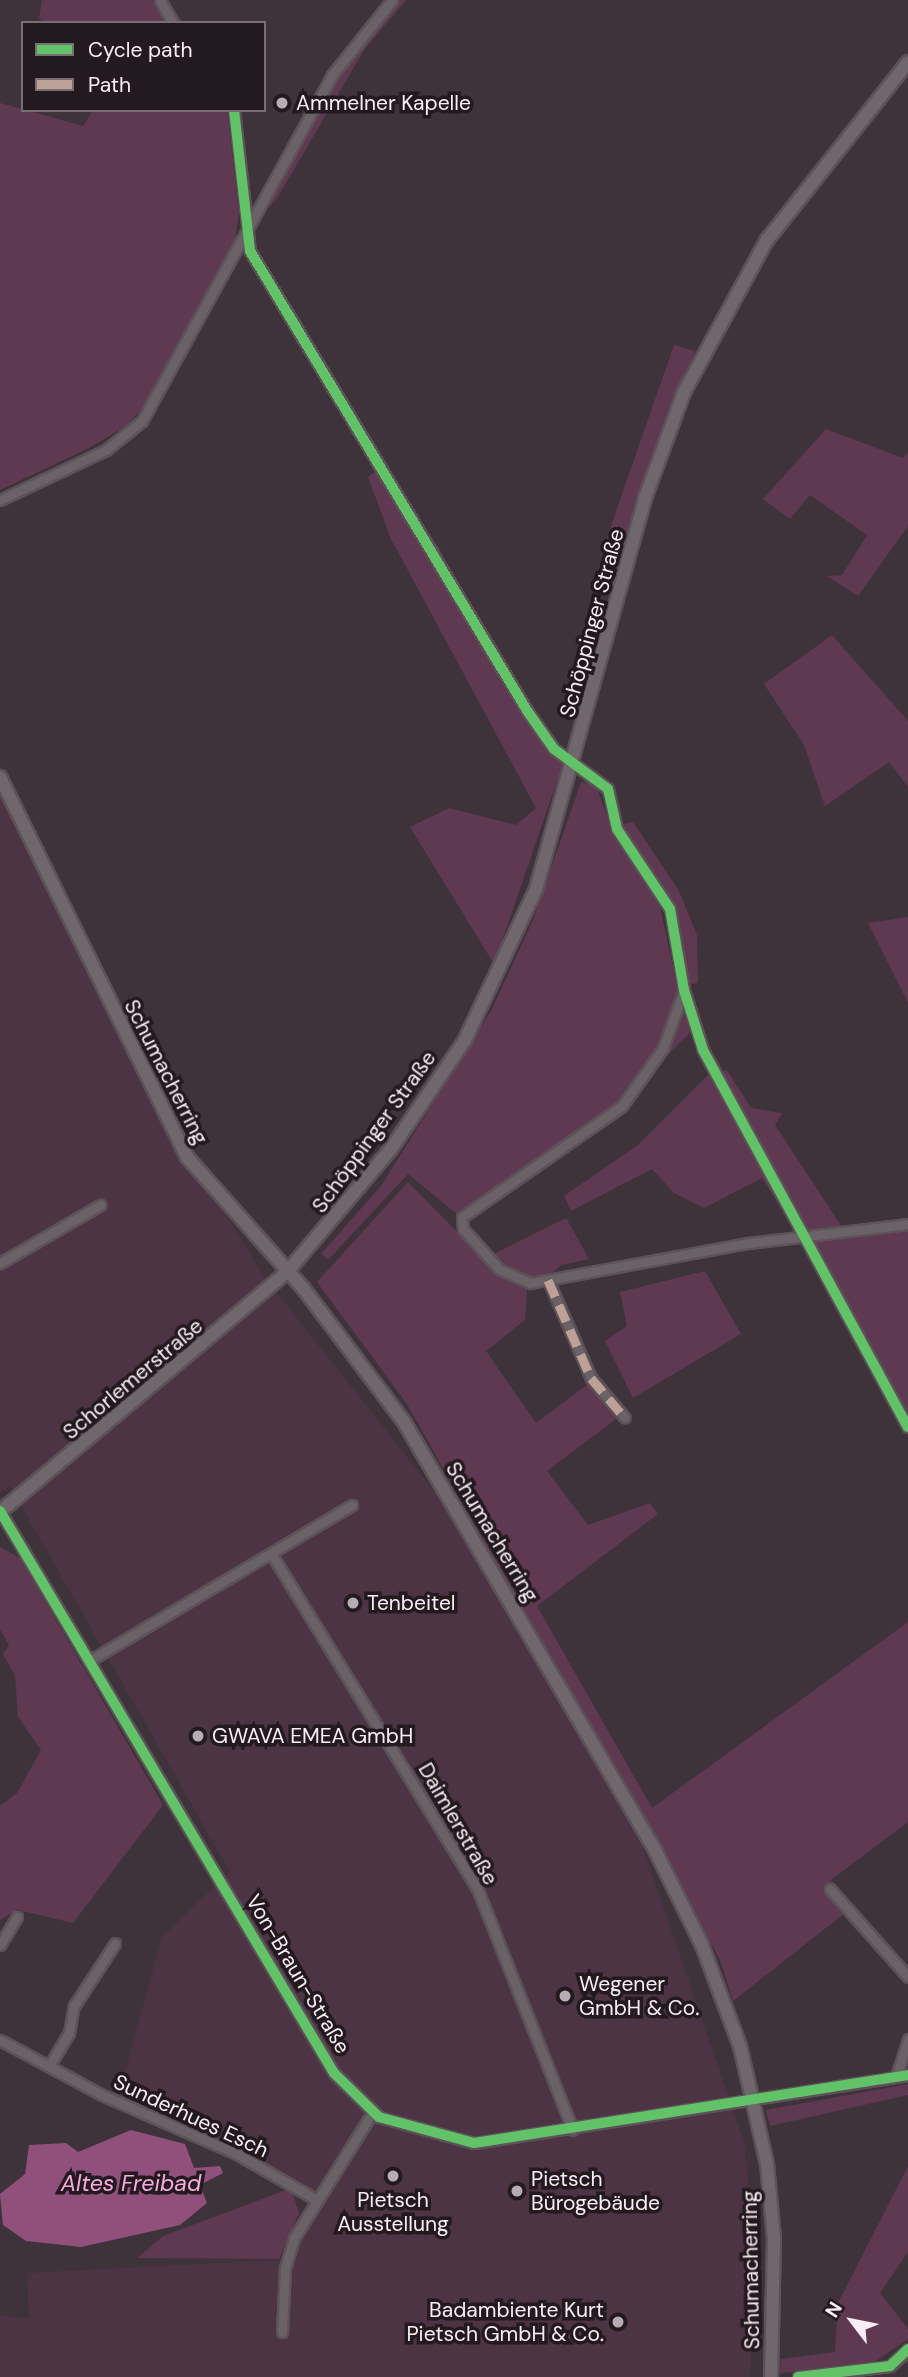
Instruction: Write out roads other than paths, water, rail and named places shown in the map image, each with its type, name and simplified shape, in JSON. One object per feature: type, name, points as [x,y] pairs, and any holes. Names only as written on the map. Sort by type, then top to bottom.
[{"type":"main road","name":"Schöppinger Straße","points":[[287,1272],[383,1159],[464,1040],[536,889],[576,762],[628,557],[684,392],[767,240],[908,62]]},
{"type":"main road","name":"Schumacherring","points":[[0,777],[187,1157],[287,1272],[404,1422],[656,1852],[726,2005],[754,2100],[774,2238],[771,2377]]},
{"type":"main road","name":"Schorlemerstraße","points":[[0,1511],[287,1272]]},
{"type":"street","points":[[160,0],[172,21]]},
{"type":"street","points":[[0,500],[106,450],[142,421],[247,235],[332,75],[392,0]]},
{"type":"street","points":[[235,112],[242,141],[247,235],[344,413],[466,601],[528,712],[554,749],[604,783],[617,829],[670,909],[684,990],[704,1050],[908,1427]]},
{"type":"street","points":[[684,990],[663,1048],[622,1106],[462,1217],[463,1229],[499,1269],[530,1283],[804,1236],[908,1224]]},
{"type":"street","points":[[0,1263],[100,1205]]},
{"type":"street","points":[[548,1280],[591,1378],[625,1418]]},
{"type":"street","points":[[89,1661],[272,1555],[352,1505]]},
{"type":"street","name":"Von-Braun-Straße","points":[[0,1511],[334,2073],[372,2113],[408,2129],[474,2143],[573,2130],[908,2075]]},
{"type":"street","name":"Daimlerstraße","points":[[272,1555],[477,1888],[573,2130]]},
{"type":"street","points":[[830,1889],[908,1978]]},
{"type":"street","points":[[0,1945],[17,1917]]},
{"type":"street","points":[[49,2066],[69,2033],[74,2006],[115,1943]]},
{"type":"street","points":[[895,2077],[908,2039]]},
{"type":"street","name":"Sunderhues Esch","points":[[0,2040],[49,2066],[237,2154],[317,2200]]},
{"type":"street","points":[[282,2332],[288,2254],[317,2200],[372,2113]]},
{"type":"street","points":[[798,2377],[890,2366],[908,2349]]},
{"type":"water","name":"Altes Freibad","points":[[131,2130],[185,2144],[194,2168],[220,2166],[223,2173],[200,2185],[207,2203],[180,2225],[81,2247],[26,2241],[3,2225],[0,2194],[25,2174],[29,2145],[66,2143],[78,2152]]},
{"type":"place","name":"Ammelner Kapelle","points":[[282,103]]},
{"type":"place","name":"Tenbeitel","points":[[353,1603]]},
{"type":"place","name":"GWAVA EMEA GmbH","points":[[198,1736]]},
{"type":"place","name":"Wegener GmbH & Co.","points":[[565,1996]]},
{"type":"place","name":"Pietsch Ausstellung","points":[[393,2176]]},
{"type":"place","name":"Pietsch Bürogebäude","points":[[517,2191]]},
{"type":"place","name":"Badambiente Kurt Pietsch GmbH & Co.","points":[[618,2322]]}]
